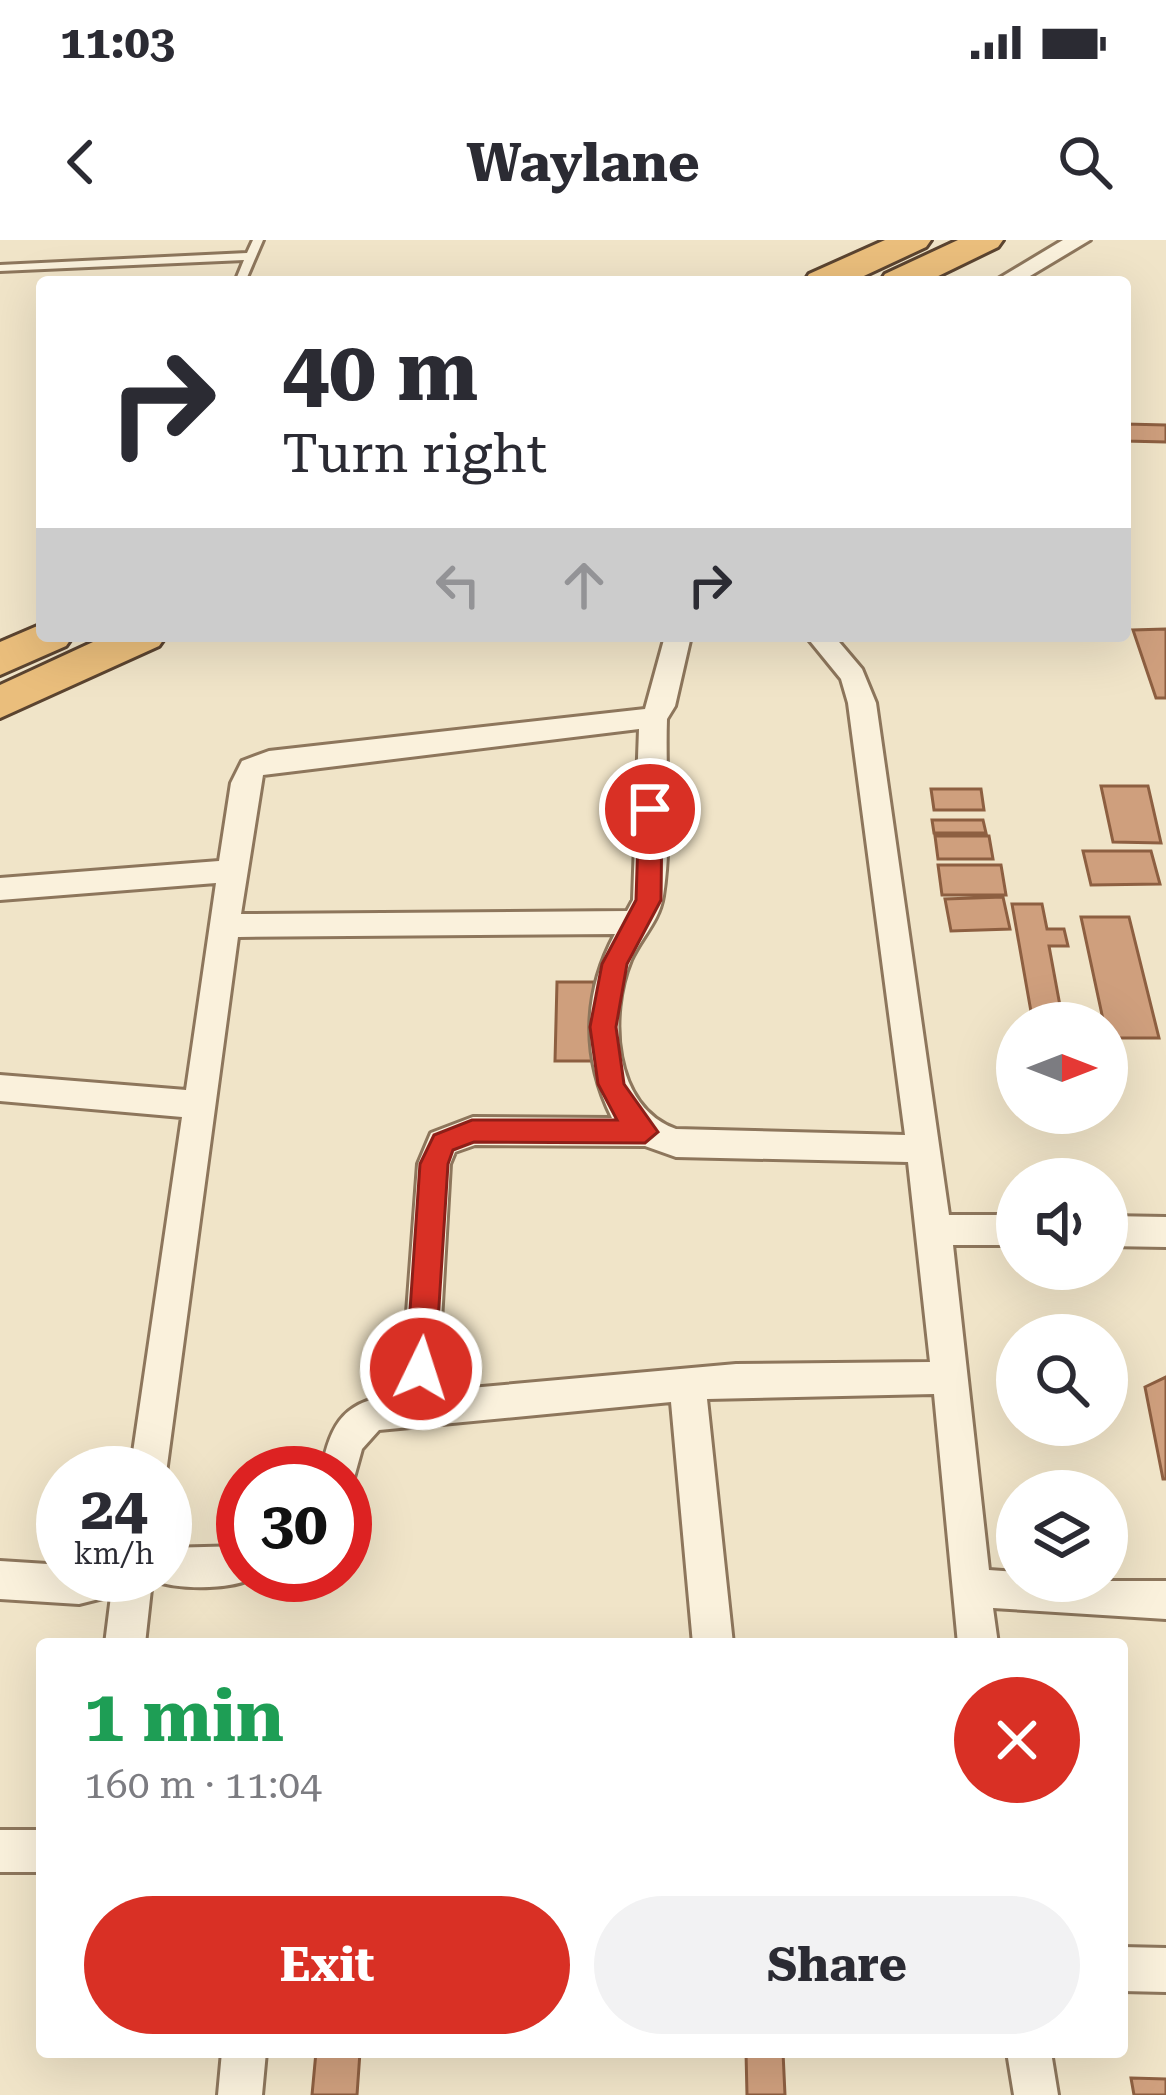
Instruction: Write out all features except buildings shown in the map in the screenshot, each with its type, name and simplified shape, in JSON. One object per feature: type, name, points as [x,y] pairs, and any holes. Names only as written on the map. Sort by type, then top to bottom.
[{"type":"highway","points":[[835,276],[914,240]]},
{"type":"highway","points":[[911,276],[986,240]]},
{"type":"highway","points":[[0,659],[38,642]]},
{"type":"highway","points":[[0,703],[131,642]]},
{"type":"street","points":[[1015,276],[1079,240]]},
{"type":"street","points":[[645,1132],[624,1110],[611,1084],[603,1027],[614,964],[648,900],[652,718],[661,706],[677,642]]},
{"type":"street","points":[[824,642],[845,662],[862,703],[934,1230],[946,1378],[977,1638]]},
{"type":"street","points":[[152,1446],[245,782],[253,768],[269,760],[652,718]]},
{"type":"street","points":[[0,889],[234,872]]},
{"type":"street","points":[[226,926],[640,922]]},
{"type":"street","points":[[0,1088],[201,1106]]},
{"type":"street","points":[[418,1410],[434,1164],[443,1143],[472,1131],[645,1132],[676,1143],[922,1149]]},
{"type":"street","points":[[934,1230],[996,1231]]},
{"type":"street","points":[[1128,1231],[1166,1232]]},
{"type":"street","points":[[344,1446],[370,1414],[482,1400],[687,1383],[946,1378]]},
{"type":"street","points":[[687,1383],[712,1638]]},
{"type":"street","points":[[0,1580],[36,1583]]},
{"type":"street","points":[[971,1588],[1166,1600]]},
{"type":"street","points":[[125,1638],[129,1602]]},
{"type":"street","points":[[0,1851],[36,1851]]},
{"type":"street","points":[[1128,1969],[1166,1970]]},
{"type":"street","points":[[240,2095],[243,2058]]},
{"type":"street","points":[[1030,2058],[1036,2095]]},
{"type":"lane","points":[[243,276],[258,240]]},
{"type":"lane","points":[[0,268],[251,256]]},
{"type":"route","points":[[421,1369],[434,1164],[443,1143],[472,1131],[645,1132],[624,1110],[611,1084],[603,1027],[614,964],[648,900],[650,809]]}]
